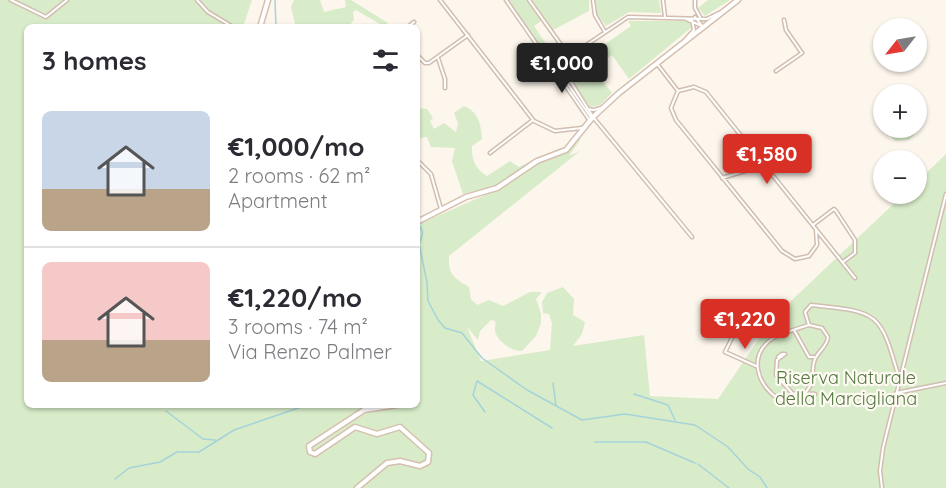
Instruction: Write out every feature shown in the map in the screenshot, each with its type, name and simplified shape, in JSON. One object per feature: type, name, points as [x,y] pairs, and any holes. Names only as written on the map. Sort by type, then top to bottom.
[{"type":"street","points":[[11,0],[46,17],[67,0]]},
{"type":"street","points":[[197,0],[208,12],[228,24]]},
{"type":"street","points":[[261,24],[268,0]]},
{"type":"street","points":[[440,0],[533,120],[556,131],[585,128]]},
{"type":"street","points":[[506,0],[548,62],[592,119],[692,237]]},
{"type":"street","points":[[529,0],[569,56]]},
{"type":"street","points":[[593,0],[594,15],[605,32]]},
{"type":"street","points":[[663,0],[665,17]]},
{"type":"street","points":[[684,41],[694,30],[692,18],[695,0]]},
{"type":"street","points":[[420,220],[469,195],[497,188],[535,162],[563,151],[602,107],[656,62],[738,0]]},
{"type":"street","points":[[695,8],[701,17]]},
{"type":"street","points":[[560,73],[561,64],[569,56],[629,17],[709,18],[721,12]]},
{"type":"street","points":[[692,18],[703,27]]},
{"type":"street","points":[[776,71],[802,53],[786,30],[784,21]]},
{"type":"street","points":[[420,58],[427,64],[468,35]]},
{"type":"street","points":[[438,58],[445,79],[445,88]]},
{"type":"street","points":[[548,62],[561,64]]},
{"type":"street","points":[[656,62],[678,91]]},
{"type":"street","points":[[554,70],[556,64]]},
{"type":"street","points":[[561,64],[561,70],[592,119]]},
{"type":"street","points":[[554,70],[560,73],[571,87],[592,119]]},
{"type":"street","points":[[816,229],[817,242],[811,254],[802,259],[788,256],[672,114],[672,101],[678,91],[694,87],[706,92],[843,262],[855,278]]},
{"type":"street","points":[[587,109],[594,110],[602,107]]},
{"type":"street","points":[[490,153],[533,120]]},
{"type":"street","points":[[420,163],[431,174],[441,209]]},
{"type":"street","points":[[722,178],[765,165]]},
{"type":"street","points":[[882,488],[881,461],[946,194]]},
{"type":"street","points":[[813,225],[834,209],[836,211],[855,240],[855,253],[843,262]]},
{"type":"street","points":[[809,325],[805,313],[811,305],[869,314],[885,332],[900,379]]},
{"type":"street","points":[[804,393],[814,381],[816,358],[827,345],[828,335],[822,328],[809,325],[782,334],[765,345],[759,353],[756,366],[763,383],[778,399],[784,401],[794,394],[815,394]]},
{"type":"street","points":[[736,330],[725,352],[756,366]]},
{"type":"street","points":[[794,330],[809,357],[816,358]]},
{"type":"street","points":[[778,357],[775,364],[777,375],[794,394]]},
{"type":"street","points":[[896,367],[902,368]]},
{"type":"street","points":[[896,393],[946,382]]},
{"type":"street","points":[[357,488],[387,463],[400,461],[420,466],[428,462],[429,453],[400,428],[377,434],[355,427],[315,454],[310,452],[309,446],[364,410],[377,408]]},
{"type":"green space","name":"Riserva Naturale della Marcigliana","points":[[0,0],[252,0],[244,24],[24,24],[24,408],[420,408],[420,224],[492,192],[537,162],[566,151],[579,137],[580,140],[569,156],[580,151],[449,256],[451,272],[469,287],[471,299],[477,305],[489,300],[503,306],[530,292],[542,292],[536,299],[541,313],[541,323],[536,336],[522,351],[514,350],[502,342],[496,335],[495,321],[491,320],[480,331],[478,340],[467,327],[481,361],[550,350],[552,323],[549,314],[543,313],[542,302],[547,293],[563,287],[574,299],[573,315],[585,322],[582,334],[573,346],[644,335],[650,396],[718,399],[774,317],[893,204],[927,204],[927,172],[946,154],[946,488],[0,488]]},
{"type":"green space","points":[[294,0],[320,0],[324,12],[346,7],[345,0],[351,0],[388,23],[380,24],[356,10],[353,12],[354,20],[351,24],[295,24],[291,7]]},
{"type":"green space","points":[[508,0],[526,0],[541,21],[534,26],[553,54],[560,49],[562,57],[554,62],[548,59]]},
{"type":"green space","points":[[532,0],[589,0],[589,11],[553,30]]},
{"type":"green space","points":[[596,0],[659,0],[661,13],[629,12],[606,26],[597,14]]},
{"type":"green space","points":[[708,0],[730,0],[705,16],[698,8]]},
{"type":"green space","points":[[628,21],[683,21],[689,22],[692,27],[629,79],[612,55],[601,62],[606,70],[599,77],[612,93],[600,105],[590,107],[565,72],[631,26]]},
{"type":"green space","points":[[464,106],[476,115],[480,124],[482,139],[472,146],[472,155],[477,167],[487,176],[510,161],[519,167],[560,148],[559,151],[540,158],[495,187],[463,194],[452,161],[455,148],[431,147],[427,137],[420,138],[420,108],[427,109],[433,118],[430,121],[434,129],[444,123],[456,132],[458,123],[454,113]]},
{"type":"green space","points":[[892,138],[911,138],[909,140],[895,141]]},
{"type":"waterway","points":[[275,0],[276,24]]},
{"type":"waterway","points":[[420,226],[422,233],[420,242]]},
{"type":"waterway","points":[[420,249],[427,282],[428,301],[438,320],[445,328],[462,333],[482,358],[527,390],[582,420],[625,414],[695,425],[728,447],[748,469],[760,477],[767,488]]},
{"type":"waterway","points":[[485,412],[473,395],[477,381],[552,428]]},
{"type":"waterway","points":[[553,383],[556,406]]},
{"type":"waterway","points":[[634,394],[668,405],[675,420]]},
{"type":"waterway","points":[[115,479],[129,468],[160,462],[177,452],[199,452],[234,430],[298,408]]},
{"type":"waterway","points":[[166,411],[203,439],[215,440]]},
{"type":"waterway","points":[[595,442],[646,442],[695,463]]},
{"type":"waterway","points":[[698,464],[729,488]]}]
